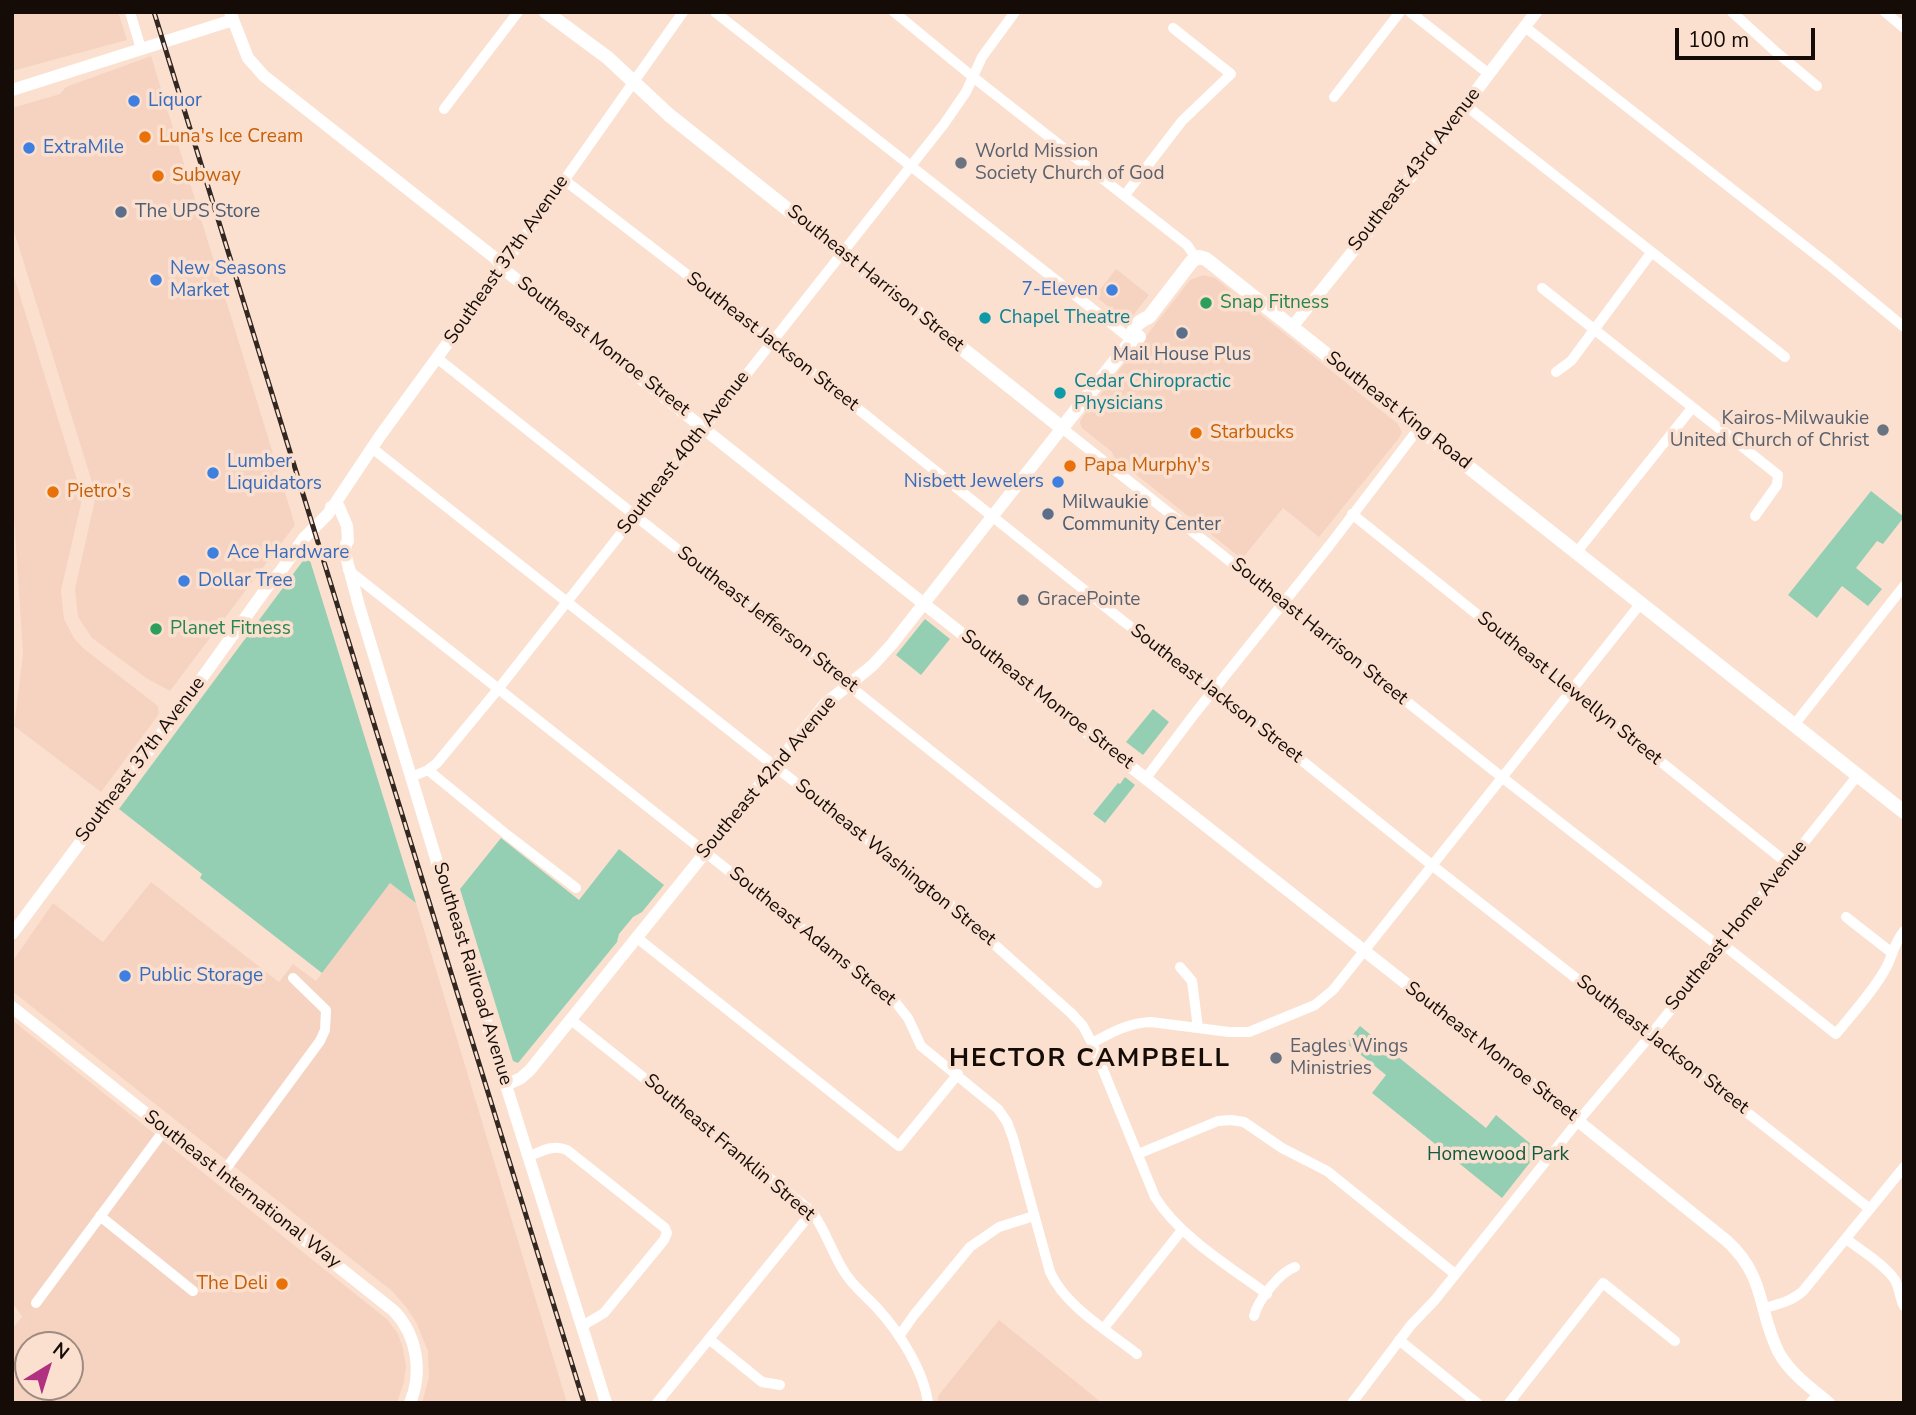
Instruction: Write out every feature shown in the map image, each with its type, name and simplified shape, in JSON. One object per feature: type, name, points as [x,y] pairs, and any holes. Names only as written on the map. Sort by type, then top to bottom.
[{"type":"main road","name":"Southeast Harrison Street","points":[[546,12],[608,58],[669,115],[1062,428]]},
{"type":"main road","name":"Southeast King Road","points":[[1196,258],[1207,260],[1904,812]]},
{"type":"main road","name":"Southeast 42nd Avenue","points":[[1062,428],[1132,340],[1134,328],[1149,317],[1196,258]]},
{"type":"street","points":[[130,12],[141,49]]},
{"type":"street","points":[[444,109],[518,12]]},
{"type":"street","name":"Southeast 37th Avenue","points":[[12,934],[179,710],[268,586],[275,569],[325,508],[331,507],[683,12]]},
{"type":"street","points":[[715,12],[1132,340]]},
{"type":"street","name":"Southeast King Road","points":[[894,12],[1187,245],[1196,258]]},
{"type":"street","name":"Southeast 40th Avenue","points":[[411,777],[437,763],[499,688],[912,166],[953,112],[966,92],[982,57],[1015,12]]},
{"type":"street","points":[[1334,97],[1400,12]]},
{"type":"street","points":[[1410,12],[1489,74]]},
{"type":"street","name":"Southeast 43rd Avenue","points":[[1292,327],[1374,225],[1536,12]]},
{"type":"street","points":[[1732,12],[1818,86]]},
{"type":"street","points":[[1885,12],[1904,28]]},
{"type":"street","points":[[12,90],[141,49],[232,16]]},
{"type":"street","name":"Southeast Monroe Street","points":[[232,16],[248,58],[257,69],[495,258],[502,267],[1707,1224],[1739,1252],[1753,1273],[1770,1331],[1781,1355],[1814,1398],[1829,1403]]},
{"type":"street","points":[[1525,27],[1904,327]]},
{"type":"street","points":[[1125,195],[1182,121],[1231,75],[1173,28]]},
{"type":"street","points":[[1465,105],[1785,357]]},
{"type":"street","name":"Southeast Jackson Street","points":[[563,179],[772,340],[1123,621],[1870,1209]]},
{"type":"street","points":[[1556,372],[1571,361],[1651,253]]},
{"type":"street","points":[[1542,288],[1778,475],[1777,485],[1755,516]]},
{"type":"street","name":"Southeast Jefferson Street","points":[[437,358],[1097,883]]},
{"type":"street","points":[[1576,553],[1692,408]]},
{"type":"street","name":"Southeast 42nd Avenue","points":[[506,1085],[524,1076],[825,704],[879,660],[1062,428]]},
{"type":"street","name":"Southeast Harrison Street","points":[[1062,428],[1503,778],[1836,1034],[1879,979],[1892,953]]},
{"type":"street","points":[[1146,778],[1419,428]]},
{"type":"street","name":"Southeast Washington Street","points":[[372,448],[948,902],[1071,1013],[1093,1043],[1155,1197],[1170,1219],[1267,1294]]},
{"type":"street","name":"Southeast Railroad Avenue","points":[[331,507],[339,508],[345,519],[348,532],[348,570],[606,1403]]},
{"type":"street","name":"Southeast Llewellyn Street","points":[[1352,514],[1787,863]]},
{"type":"street","name":"Southeast Adams Street","points":[[348,570],[896,1003],[908,1018],[921,1046],[998,1108],[1007,1122],[1050,1272],[1058,1287],[1070,1302],[1137,1354]]},
{"type":"street","points":[[1794,725],[1904,586]]},
{"type":"street","points":[[1093,1043],[1138,1022],[1250,1032],[1315,1005],[1333,990],[1641,603]]},
{"type":"street","points":[[428,770],[576,888]]},
{"type":"street","name":"Southeast Home Avenue","points":[[1352,1403],[1399,1340],[1649,1036],[1858,775]]},
{"type":"street","points":[[1846,917],[1892,953],[1904,930]]},
{"type":"street","points":[[636,937],[899,1146],[958,1074]]},
{"type":"street","points":[[1180,967],[1192,981],[1198,1028]]},
{"type":"street","points":[[222,1174],[320,1041],[325,1030],[326,1010],[293,978]]},
{"type":"street","name":"Southeast International Way","points":[[12,1007],[398,1315],[409,1332],[415,1353],[416,1377],[410,1403]]},
{"type":"street","name":"Southeast Franklin Street","points":[[570,1018],[812,1212],[846,1275],[900,1335],[925,1389],[928,1403]]},
{"type":"street","points":[[1138,1154],[1218,1121],[1244,1122],[1282,1148],[1327,1171],[1455,1274]]},
{"type":"street","points":[[36,1303],[165,1129]]},
{"type":"street","points":[[530,1156],[551,1148],[566,1150],[665,1228],[667,1233],[604,1313],[582,1326]]},
{"type":"street","points":[[1765,1308],[1796,1298],[1810,1285],[1904,1167]]},
{"type":"street","points":[[657,1403],[812,1212]]},
{"type":"street","points":[[100,1216],[193,1291]]},
{"type":"street","points":[[900,1335],[970,1247],[999,1227],[1034,1216]]},
{"type":"street","points":[[1104,1328],[1182,1230]]},
{"type":"street","points":[[1846,1239],[1890,1273],[1898,1286],[1904,1306]]},
{"type":"street","points":[[1254,1316],[1256,1307],[1286,1270],[1295,1267]]},
{"type":"street","points":[[1509,1403],[1603,1283],[1675,1341]]},
{"type":"street","points":[[709,1339],[762,1382],[780,1385]]},
{"type":"street","points":[[1399,1340],[1477,1403]]},
{"type":"shaded area","points":[[12,12],[118,12],[127,40],[12,71]]},
{"type":"shaded area","points":[[151,56],[295,525],[170,691],[146,678],[92,638],[78,617],[75,589],[96,495],[12,225],[12,108],[60,94],[66,87]]},
{"type":"shaded area","points":[[1116,269],[1149,295],[1128,322],[1095,296]]},
{"type":"shaded area","points":[[12,270],[81,493],[81,504],[61,590],[64,619],[83,648],[158,706],[159,714],[101,792],[14,726],[23,654],[12,486]]},
{"type":"shaded area","points":[[1203,275],[1215,278],[1398,424],[1402,432],[1319,537],[1283,508],[1242,559],[1114,457],[1112,452],[1082,428],[1080,423],[1190,280]]},
{"type":"shaded area","points":[[151,882],[279,982],[293,964],[316,981],[390,882],[416,903],[567,1403],[422,1403],[429,1377],[428,1351],[416,1322],[392,1291],[12,991],[12,962],[53,903],[103,942]]},
{"type":"shaded area","points":[[12,1020],[388,1320],[398,1334],[403,1349],[406,1366],[404,1382],[397,1403],[12,1403],[12,1329],[22,1317],[15,1306],[12,1306]]},
{"type":"shaded area","points":[[999,1320],[1102,1403],[938,1403],[938,1396]]},
{"type":"green space","points":[[1871,491],[1904,517],[1883,544],[1877,541],[1856,568],[1882,589],[1868,606],[1842,586],[1817,618],[1788,595]]},
{"type":"green space","points":[[308,554],[416,903],[390,883],[322,973],[200,878],[202,874],[119,809]]},
{"type":"green space","points":[[925,619],[950,639],[921,675],[896,655]]},
{"type":"green space","points":[[1153,709],[1169,722],[1143,755],[1126,742]]},
{"type":"green space","points":[[1125,777],[1135,785],[1105,823],[1093,814]]},
{"type":"green space","points":[[501,838],[579,900],[619,849],[664,885],[619,934],[617,942],[518,1063],[513,1061],[460,889]]},
{"type":"green space","name":"Homewood Park","points":[[1360,1026],[1486,1128],[1496,1115],[1539,1151],[1502,1198],[1372,1093],[1386,1075],[1346,1043]]},
{"type":"railway","points":[[154,12],[584,1403]]},
{"type":"place","name":"Liquor","points":[[134,101]]},
{"type":"place","name":"Luna's Ice Cream","points":[[145,137]]},
{"type":"place","name":"ExtraMile","points":[[29,148]]},
{"type":"place","name":"World Mission Society Church of God","points":[[961,163]]},
{"type":"place","name":"Subway","points":[[158,176]]},
{"type":"place","name":"The UPS Store","points":[[121,212]]},
{"type":"place","name":"New Seasons Market","points":[[156,280]]},
{"type":"place","name":"7-Eleven","points":[[1112,290]]},
{"type":"place","name":"Snap Fitness","points":[[1206,303]]},
{"type":"place","name":"Chapel Theatre","points":[[985,318]]},
{"type":"place","name":"Mail House Plus","points":[[1182,333]]},
{"type":"place","name":"Cedar Chiropractic Physicians","points":[[1060,393]]},
{"type":"place","name":"Kairos-Milwaukie United Church of Christ","points":[[1883,430]]},
{"type":"place","name":"Starbucks","points":[[1196,433]]},
{"type":"place","name":"Papa Murphy's","points":[[1070,466]]},
{"type":"place","name":"Lumber Liquidators","points":[[213,473]]},
{"type":"place","name":"Nisbett Jewelers","points":[[1058,482]]},
{"type":"place","name":"Pietro's","points":[[53,492]]},
{"type":"place","name":"Milwaukie Community Center","points":[[1048,514]]},
{"type":"place","name":"Ace Hardware","points":[[213,553]]},
{"type":"place","name":"Dollar Tree","points":[[184,581]]},
{"type":"place","name":"GracePointe","points":[[1023,600]]},
{"type":"place","name":"Planet Fitness","points":[[156,629]]},
{"type":"place","name":"Public Storage","points":[[125,976]]},
{"type":"place","name":"Eagles Wings Ministries","points":[[1276,1058]]},
{"type":"place","name":"The Deli","points":[[282,1284]]},
{"type":"district","name":"HECTOR CAMPBELL","points":[[1090,1060]]}]
